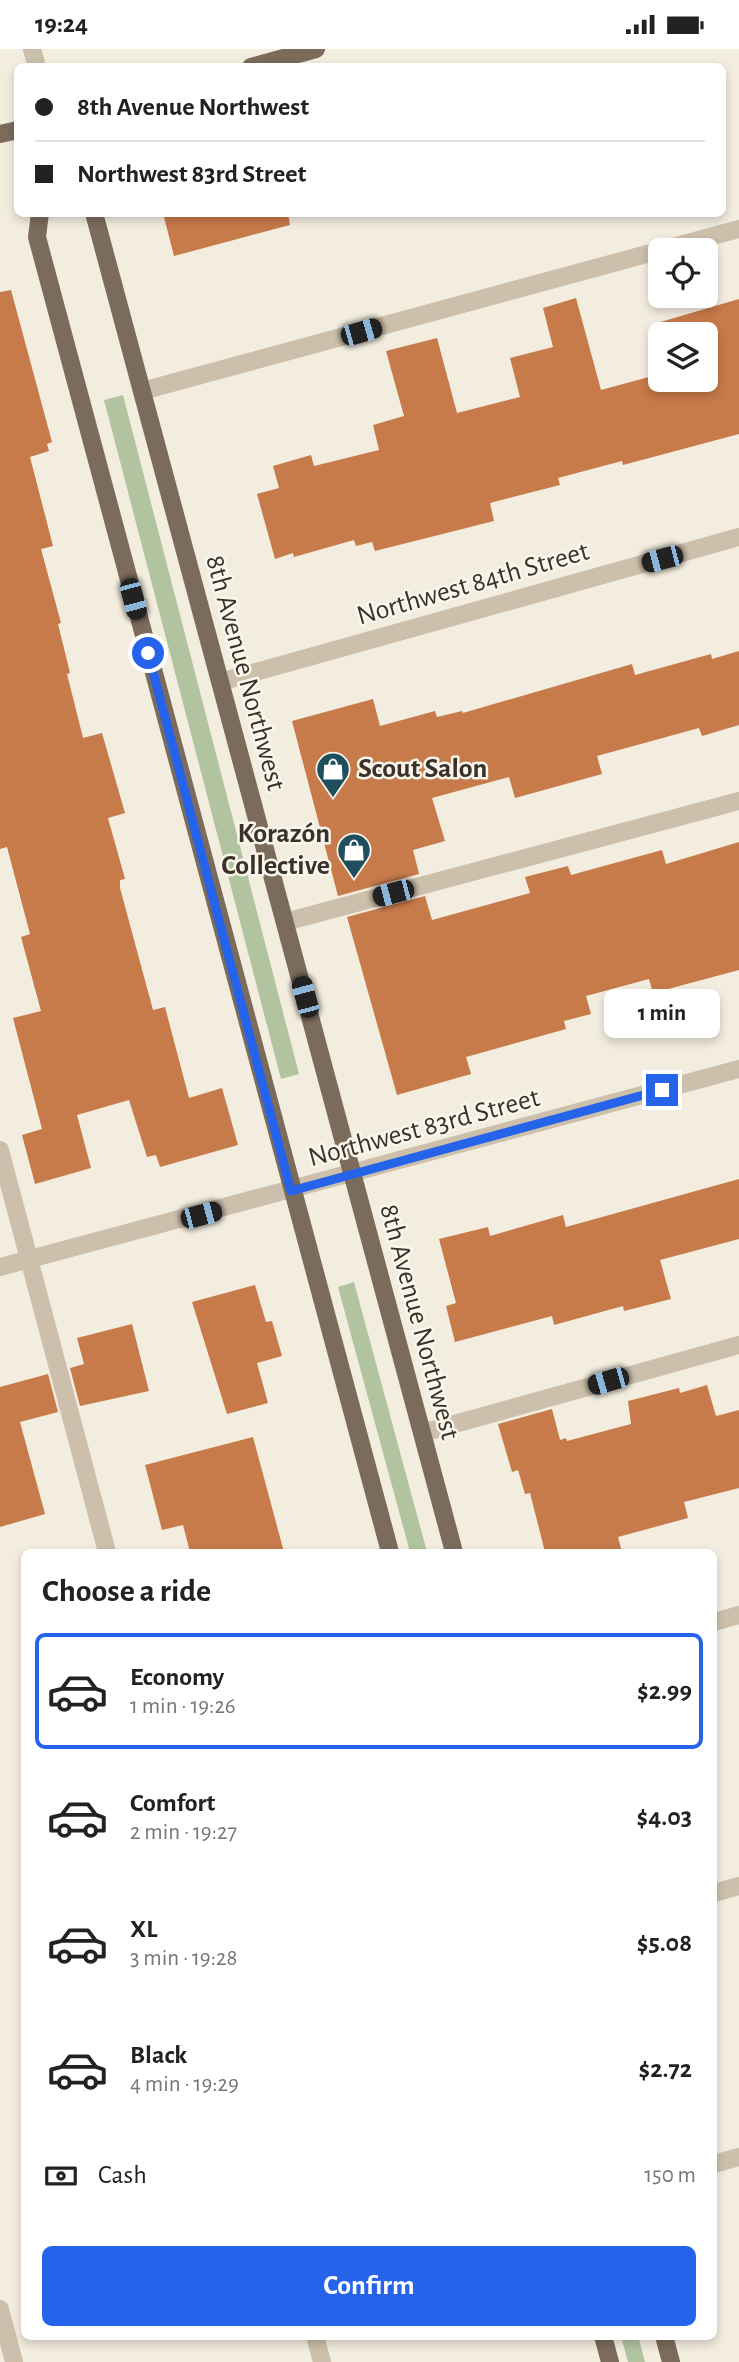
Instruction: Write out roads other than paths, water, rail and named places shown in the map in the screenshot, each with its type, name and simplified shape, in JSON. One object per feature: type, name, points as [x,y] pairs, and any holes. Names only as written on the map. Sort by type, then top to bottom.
[{"type":"main road","points":[[265,63],[316,49]]},
{"type":"main road","points":[[40,217],[37,237],[389,1549]]},
{"type":"main road","name":"8th Avenue Northwest","points":[[95,217],[453,1549]]},
{"type":"main road","points":[[604,2340],[610,2362]]},
{"type":"main road","points":[[665,2340],[671,2362]]},
{"type":"street","points":[[142,391],[739,229]]},
{"type":"street","name":"Northwest 84th Street","points":[[220,682],[739,537]]},
{"type":"street","points":[[285,922],[739,801]]},
{"type":"street","name":"Northwest 83rd Street","points":[[0,1268],[739,1069]]},
{"type":"street","points":[[0,1150],[106,1549]]},
{"type":"street","points":[[422,1433],[739,1345]]},
{"type":"street","points":[[717,1621],[739,1615]]},
{"type":"street","points":[[717,1892],[739,1886]]},
{"type":"street","points":[[717,2163],[739,2157]]},
{"type":"street","points":[[0,2309],[14,2362]]},
{"type":"street","points":[[316,2340],[322,2362]]},
{"type":"place","name":"Scout Salon","points":[[333,799]]},
{"type":"place","name":"Korazón Collective","points":[[354,880]]}]
